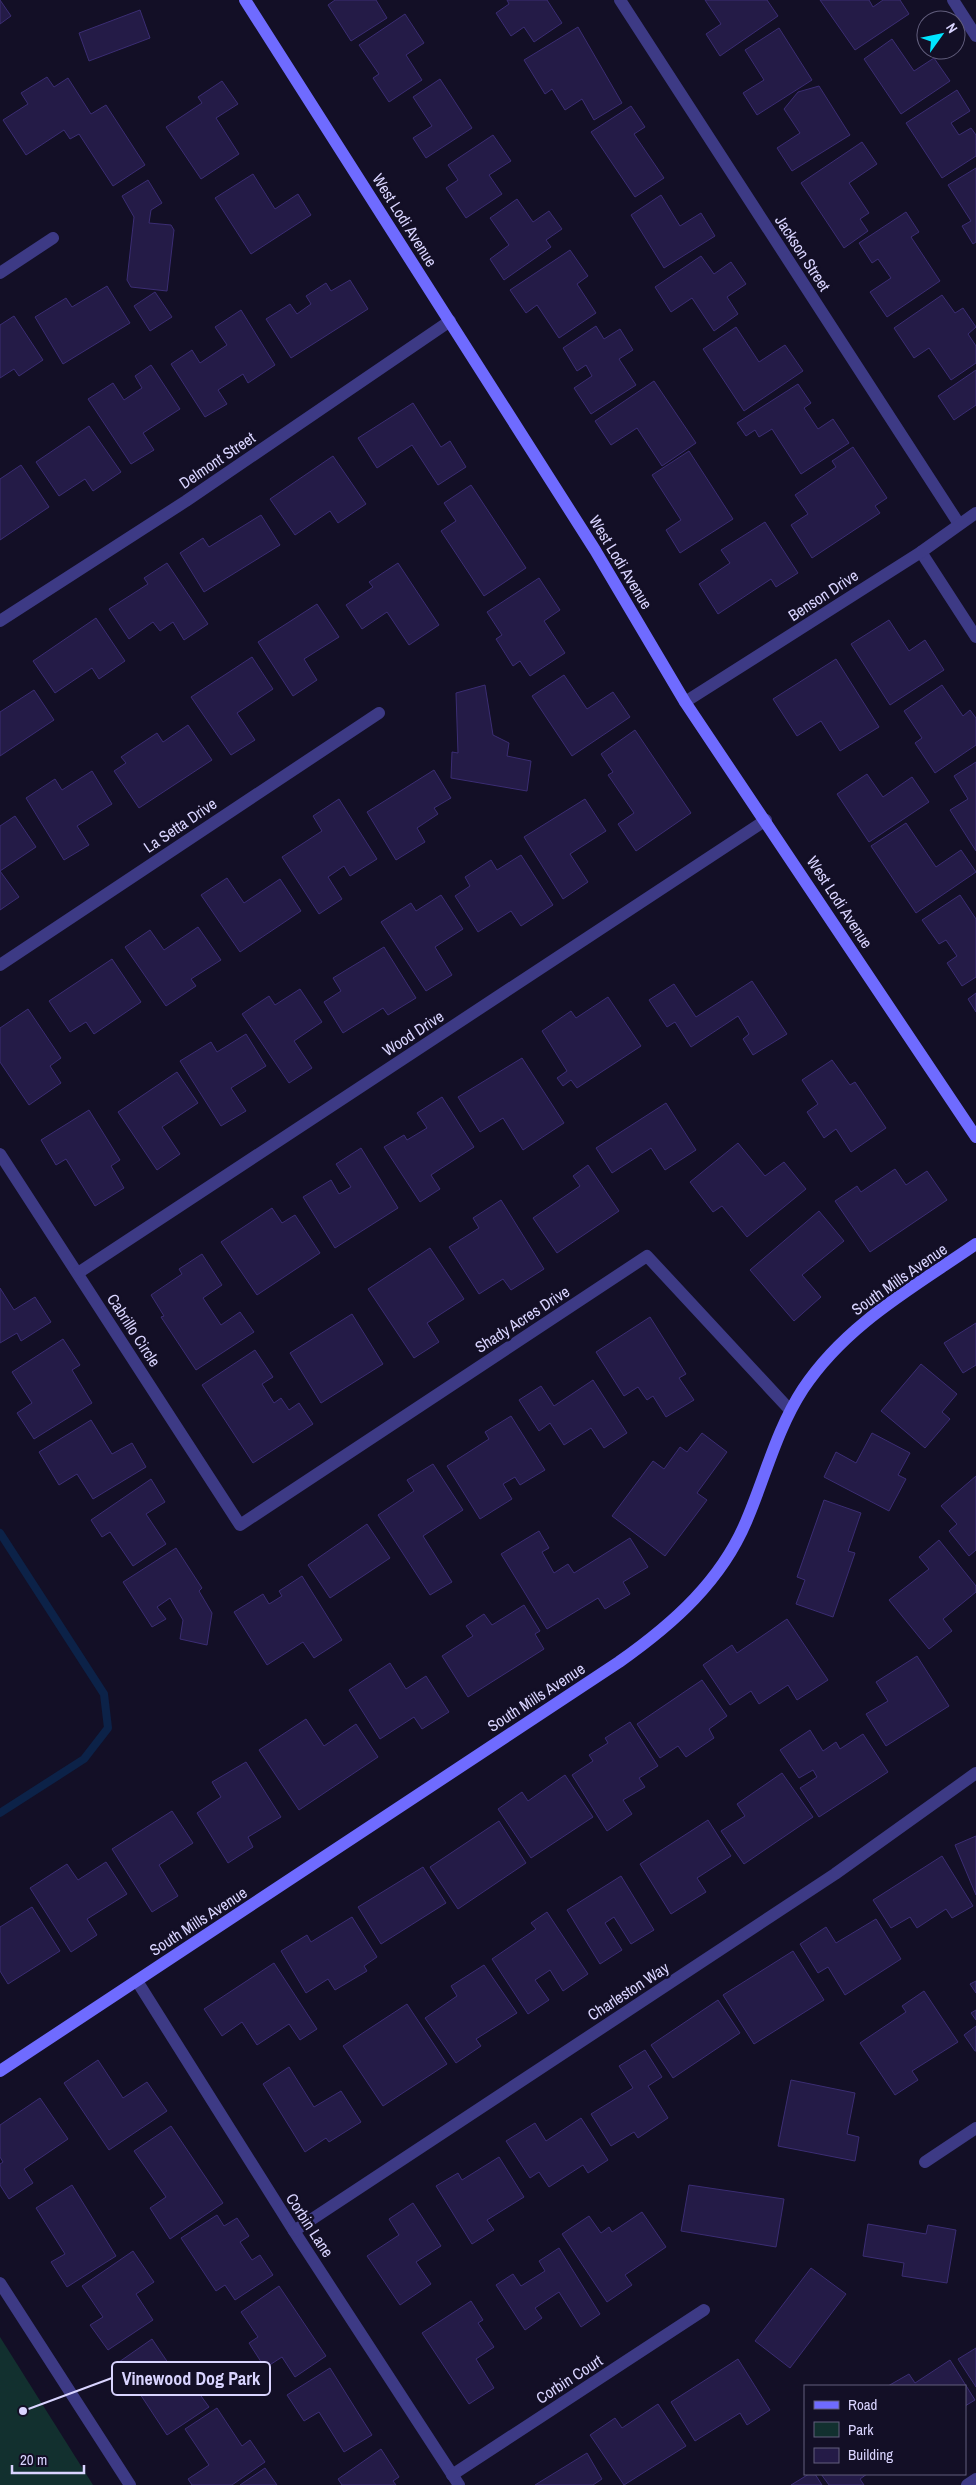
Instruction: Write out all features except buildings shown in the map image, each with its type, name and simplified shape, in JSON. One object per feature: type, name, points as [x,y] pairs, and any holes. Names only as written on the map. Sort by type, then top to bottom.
[{"type":"main road","name":"West Lodi Avenue","points":[[246,0],[595,550],[685,702],[766,820],[976,1137]]},
{"type":"main road","name":"South Mills Avenue","points":[[0,2071],[619,1662],[675,1618],[702,1591],[735,1542],[747,1519],[779,1432],[790,1410],[819,1368],[853,1331],[898,1295],[976,1244]]},
{"type":"street","name":"Jackson Street","points":[[620,0],[959,524]]},
{"type":"street","points":[[953,0],[976,36]]},
{"type":"street","points":[[0,273],[52,238]]},
{"type":"street","name":"Delmont Street","points":[[0,621],[186,501],[450,321]]},
{"type":"street","name":"Benson Drive","points":[[685,702],[921,552],[976,513]]},
{"type":"street","points":[[921,552],[976,637]]},
{"type":"street","name":"La Setta Drive","points":[[0,964],[378,713]]},
{"type":"street","name":"Wood Drive","points":[[78,1273],[766,820]]},
{"type":"street","name":"Cabrillo Circle","points":[[0,1154],[240,1525]]},
{"type":"street","name":"Shady Acres Drive","points":[[240,1525],[647,1256],[790,1410]]},
{"type":"street","name":"Charleston Way","points":[[294,2231],[835,1874],[976,1773]]},
{"type":"street","name":"Corbin Lane","points":[[137,1980],[294,2231],[456,2480]]},
{"type":"street","points":[[925,2162],[976,2128]]},
{"type":"street","points":[[0,2283],[130,2485]]},
{"type":"street","name":"Corbin Court","points":[[456,2480],[704,2310]]},
{"type":"street","points":[[967,2485],[976,2479]]},
{"type":"green space","points":[[0,2337],[93,2485],[0,2485]]},
{"type":"waterway","points":[[0,1533],[104,1694],[108,1728],[84,1759],[0,1813]]},
{"type":"place","name":"Vinewood Dog Park","points":[[23,2411]]}]
